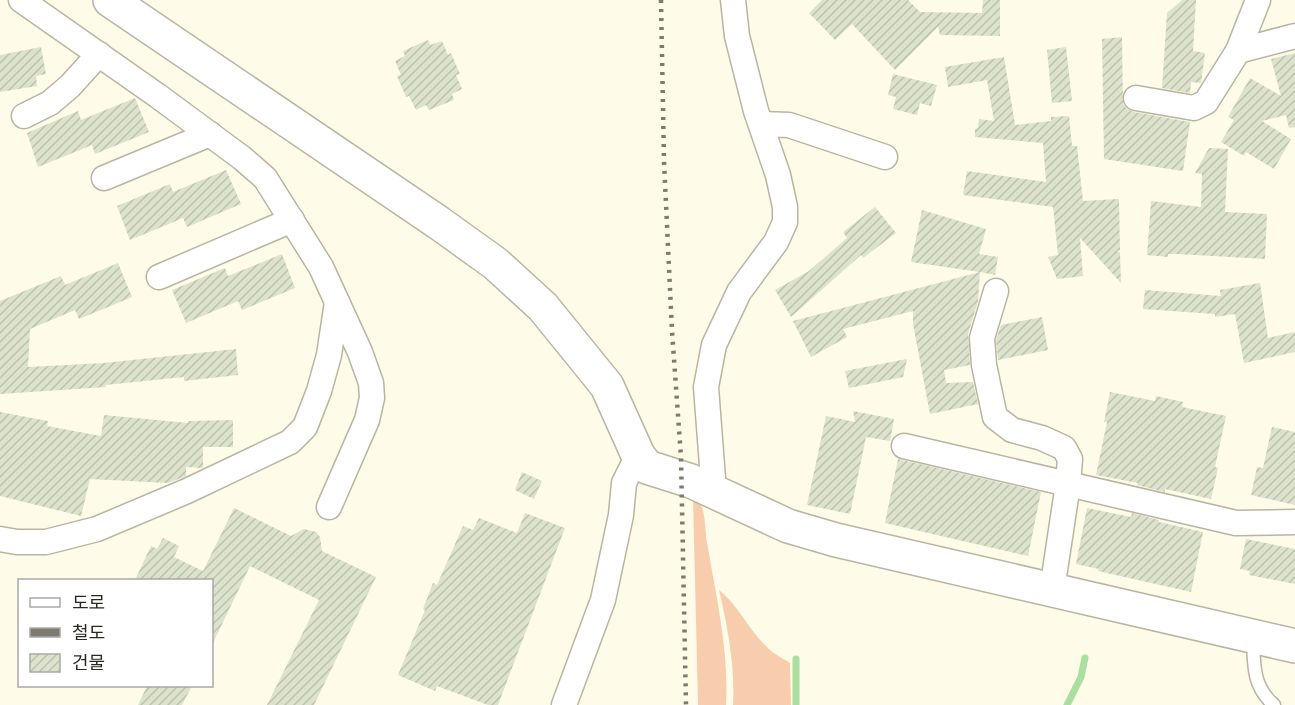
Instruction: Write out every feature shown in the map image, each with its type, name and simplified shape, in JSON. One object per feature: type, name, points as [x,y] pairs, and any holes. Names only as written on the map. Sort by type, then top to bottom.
[{"type":"street","points":[[21,0],[210,134],[265,178],[321,267],[360,352],[371,383],[372,399],[368,420],[329,507]]},
{"type":"street","points":[[110,0],[496,264],[543,307],[607,386],[638,455],[647,467],[691,481],[788,526],[836,540],[1295,646]]},
{"type":"street","points":[[714,492],[706,387],[714,345],[739,292],[776,242],[784,222],[785,207],[778,175],[761,124],[737,36],[733,0]]},
{"type":"street","points":[[1136,98],[1194,108],[1206,102],[1238,51],[1258,0]]},
{"type":"street","points":[[1238,51],[1295,36]]},
{"type":"street","points":[[24,116],[50,103],[70,86],[99,54]]},
{"type":"street","points":[[761,124],[789,125],[885,157]]},
{"type":"street","points":[[104,178],[210,134]]},
{"type":"street","points":[[159,277],[292,220]]},
{"type":"street","points":[[996,291],[982,338],[984,365],[995,417],[1012,430],[1042,438],[1064,448],[1070,459],[1052,590]]},
{"type":"street","points":[[0,539],[17,542],[46,542],[98,529],[187,491],[290,442],[305,427],[319,391],[329,355],[337,302]]},
{"type":"street","points":[[904,446],[1236,523],[1295,522]]},
{"type":"street","points":[[564,705],[603,600],[621,515],[624,483],[638,455]]},
{"type":"lane","points":[[1253,636],[1254,668],[1258,687],[1274,705]]},
{"type":"shaded area","points":[[693,497],[701,505],[704,517],[724,646],[726,705],[698,705]]},
{"type":"shaded area","points":[[719,590],[768,649],[790,663],[791,705],[733,705],[730,647]]},
{"type":"building","points":[[822,0],[908,0],[920,12],[982,13],[983,0],[1000,0],[1000,36],[940,35],[938,27],[895,70],[852,24],[835,40],[809,13]]},
{"type":"building","points":[[1182,0],[1196,0],[1193,51],[1205,53],[1201,83],[1191,82],[1190,93],[1162,88],[1167,13]]},
{"type":"building","points":[[1122,37],[1123,104],[1134,112],[1190,122],[1183,171],[1104,159],[1102,39]]},
{"type":"building","points":[[428,40],[430,45],[442,41],[448,55],[451,53],[460,74],[456,75],[462,89],[452,94],[454,100],[429,110],[426,105],[416,110],[409,96],[406,97],[397,76],[401,75],[395,61],[405,56],[403,51]]},
{"type":"building","points":[[41,47],[46,74],[36,76],[37,86],[0,92],[0,55]]},
{"type":"building","points":[[1066,47],[1072,101],[1052,103],[1047,50]]},
{"type":"building","points":[[1295,53],[1295,127],[1289,128],[1286,115],[1262,121],[1291,139],[1274,169],[1246,152],[1244,156],[1221,142],[1234,120],[1228,117],[1250,78],[1281,96],[1271,59]]},
{"type":"building","points":[[1004,57],[1015,125],[1051,121],[1051,117],[1069,116],[1072,146],[1077,146],[1083,201],[1119,199],[1120,251],[1117,250],[1120,253],[1121,283],[1080,238],[1083,276],[1057,279],[1048,257],[1058,255],[1053,207],[963,195],[967,171],[1046,182],[1043,143],[975,137],[979,119],[994,121],[987,80],[948,87],[945,67]]},
{"type":"building","points":[[893,74],[937,85],[931,106],[920,103],[917,115],[893,109],[896,97],[888,95]]},
{"type":"building","points":[[135,98],[149,132],[95,154],[92,145],[38,167],[27,133],[78,111],[81,120]]},
{"type":"building","points":[[1209,148],[1228,149],[1225,212],[1267,214],[1265,259],[1177,254],[1168,254],[1168,257],[1147,255],[1151,201],[1201,207],[1202,174],[1195,173]]},
{"type":"building","points":[[226,170],[241,204],[187,227],[183,218],[130,240],[117,206],[170,184],[173,192]]},
{"type":"building","points":[[875,207],[896,233],[863,258],[861,255],[791,317],[775,290],[809,271],[847,238],[843,232]]},
{"type":"building","points":[[922,210],[986,229],[979,254],[998,257],[995,275],[911,262]]},
{"type":"building","points":[[282,254],[295,288],[242,310],[238,301],[186,323],[172,290],[225,268],[228,276]]},
{"type":"building","points":[[118,263],[132,297],[79,319],[75,310],[30,329],[28,367],[104,363],[236,349],[238,375],[184,381],[184,377],[105,385],[106,387],[0,394],[0,301],[61,276],[65,285]]},
{"type":"building","points":[[980,272],[978,301],[968,334],[970,365],[944,370],[946,383],[973,382],[978,404],[930,414],[913,324],[913,311],[843,329],[847,337],[811,357],[793,321]]},
{"type":"building","points":[[1260,283],[1268,338],[1295,332],[1295,352],[1244,363],[1235,314],[1215,317],[1215,314],[1143,309],[1145,290],[1221,296],[1220,290]]},
{"type":"building","points":[[1042,317],[1048,350],[998,360],[996,340],[1001,325]]},
{"type":"building","points":[[907,359],[903,377],[849,388],[845,371]]},
{"type":"building","points":[[1110,392],[1155,401],[1156,396],[1183,402],[1182,407],[1226,416],[1211,499],[1165,489],[1165,492],[1137,485],[1138,483],[1096,475],[1107,422],[1104,422]]},
{"type":"building","points":[[853,411],[894,419],[890,441],[866,437],[850,514],[807,505],[826,416],[855,422]]},
{"type":"building","points":[[0,412],[48,421],[47,426],[101,436],[104,415],[188,423],[188,421],[233,420],[233,447],[203,447],[203,468],[186,467],[186,476],[168,483],[90,479],[81,516],[0,496]]},
{"type":"building","points":[[1272,427],[1295,432],[1295,505],[1251,495],[1257,467],[1263,468]]},
{"type":"building","points":[[898,459],[1041,492],[1028,556],[885,523]]},
{"type":"building","points":[[522,472],[542,481],[534,499],[515,490]]},
{"type":"building","points":[[234,508],[291,536],[304,529],[316,532],[320,537],[322,551],[376,577],[314,705],[267,705],[319,600],[250,566],[213,643],[213,579],[135,579],[151,546],[157,549],[163,538],[179,546],[174,557],[203,571]]},
{"type":"building","points":[[1087,508],[1131,517],[1132,513],[1203,532],[1191,592],[1076,564]]},
{"type":"building","points":[[525,513],[565,528],[498,705],[488,705],[437,686],[435,691],[398,675],[425,610],[423,609],[433,583],[437,585],[463,526],[473,530],[479,518],[517,533]]},
{"type":"building","points":[[1246,539],[1295,549],[1295,584],[1249,575],[1250,571],[1240,569]]},
{"type":"building","points":[[147,687],[191,687],[182,705],[138,705]]},
{"type":"waterway","points":[[1067,705],[1081,677],[1085,658]]},
{"type":"waterway","points":[[796,659],[796,705]]},
{"type":"railway","points":[[661,0],[664,161],[681,457],[686,705]]}]
